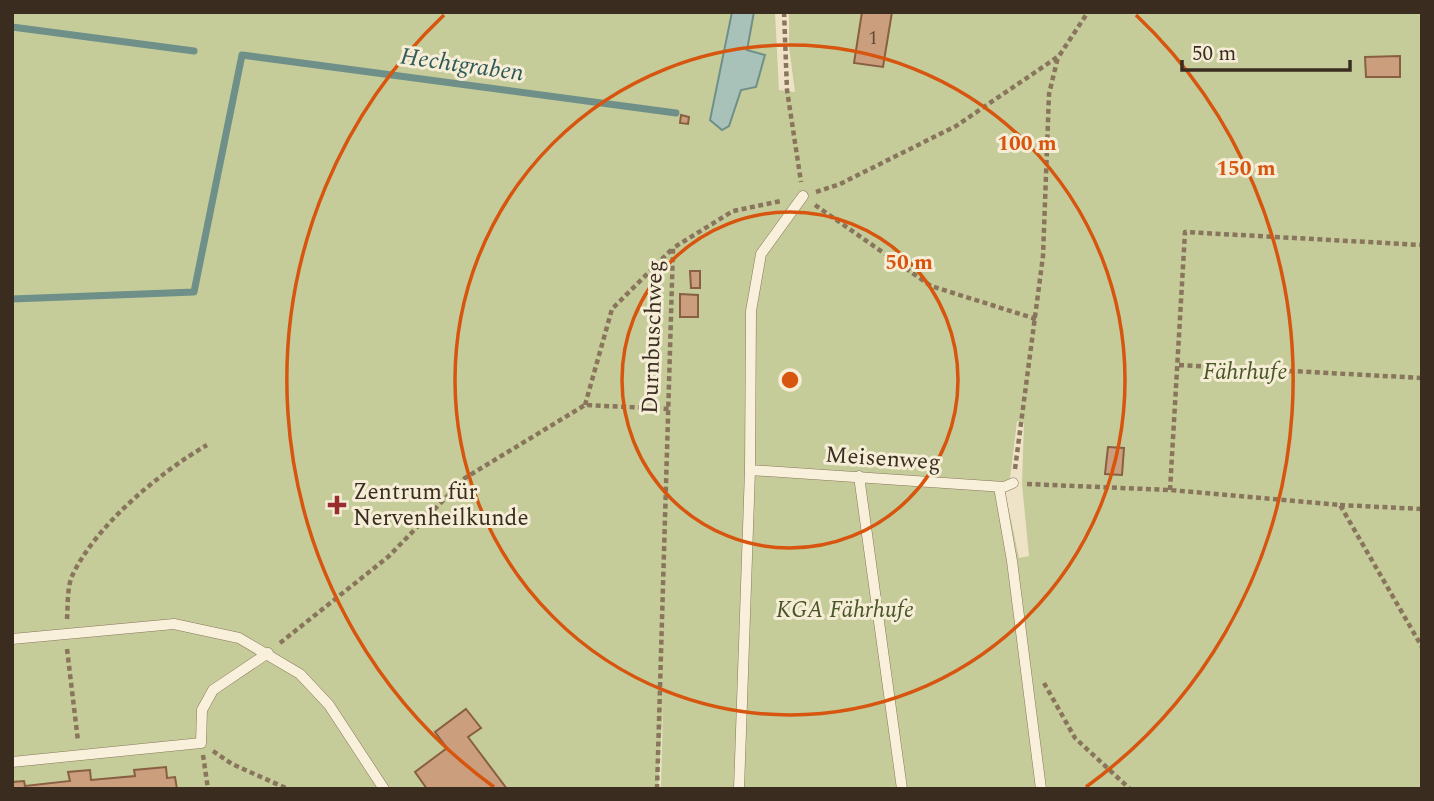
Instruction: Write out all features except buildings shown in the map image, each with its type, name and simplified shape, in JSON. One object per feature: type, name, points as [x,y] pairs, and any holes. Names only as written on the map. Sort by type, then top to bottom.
[{"type":"lane","points":[[739,789],[750,470],[751,311],[761,254],[803,196]]},
{"type":"lane","name":"Meisenweg","points":[[750,470],[999,487],[1013,483]]},
{"type":"lane","points":[[859,476],[902,789]]},
{"type":"lane","points":[[999,487],[1041,789]]},
{"type":"lane","points":[[12,639],[174,624],[239,638],[300,674],[329,705],[384,789]]},
{"type":"lane","points":[[12,762],[201,743],[202,710],[212,690],[268,653]]},
{"type":"path","points":[[784,12],[787,90],[803,196],[931,286],[1036,319]]},
{"type":"path","name":"Durnbuschweg","points":[[657,789],[673,248],[733,211],[803,196],[840,184],[956,126],[1059,57],[1088,12]]},
{"type":"path","points":[[1059,57],[1049,94],[1043,256],[1013,483],[1170,490],[1340,505],[1422,509]]},
{"type":"path","points":[[1170,490],[1185,233],[1422,245]]},
{"type":"path","points":[[584,405],[612,309],[673,248]]},
{"type":"path","points":[[1178,365],[1422,378]]},
{"type":"path","points":[[268,653],[388,557],[465,478],[584,405],[669,409]]},
{"type":"path","points":[[80,756],[65,633],[71,578],[108,524],[179,461],[206,445]]},
{"type":"path","points":[[1340,505],[1422,647]]},
{"type":"path","points":[[1041,678],[1075,738],[1130,789]]},
{"type":"path","points":[[201,743],[208,789]]},
{"type":"path","points":[[201,743],[232,764],[288,789]]},
{"type":"green space","points":[[12,12],[732,12],[710,119],[729,126],[741,89],[765,55],[747,50],[754,12],[775,12],[779,90],[795,92],[789,47],[789,12],[1422,12],[1422,789],[661,789],[663,706],[658,789],[12,789]],"holes":[[[1017,421],[1024,422],[1022,484],[1029,556],[1019,558],[1004,487],[1010,479]]]},
{"type":"water","points":[[732,12],[754,12],[747,50],[765,55],[756,87],[741,90],[729,126],[722,130],[710,120]]},
{"type":"waterway","name":"Hechtgraben","points":[[12,27],[194,51]]},
{"type":"waterway","name":"Hechtgraben","points":[[12,299],[194,292],[242,55],[676,113]]},
{"type":"place","name":"Zentrum für Nervenheilkunde","points":[[337,505]]},
{"type":"park label","name":"Fährhufe","points":[[1245,372]]},
{"type":"park label","name":"KGA Fährhufe","points":[[845,610]]}]
